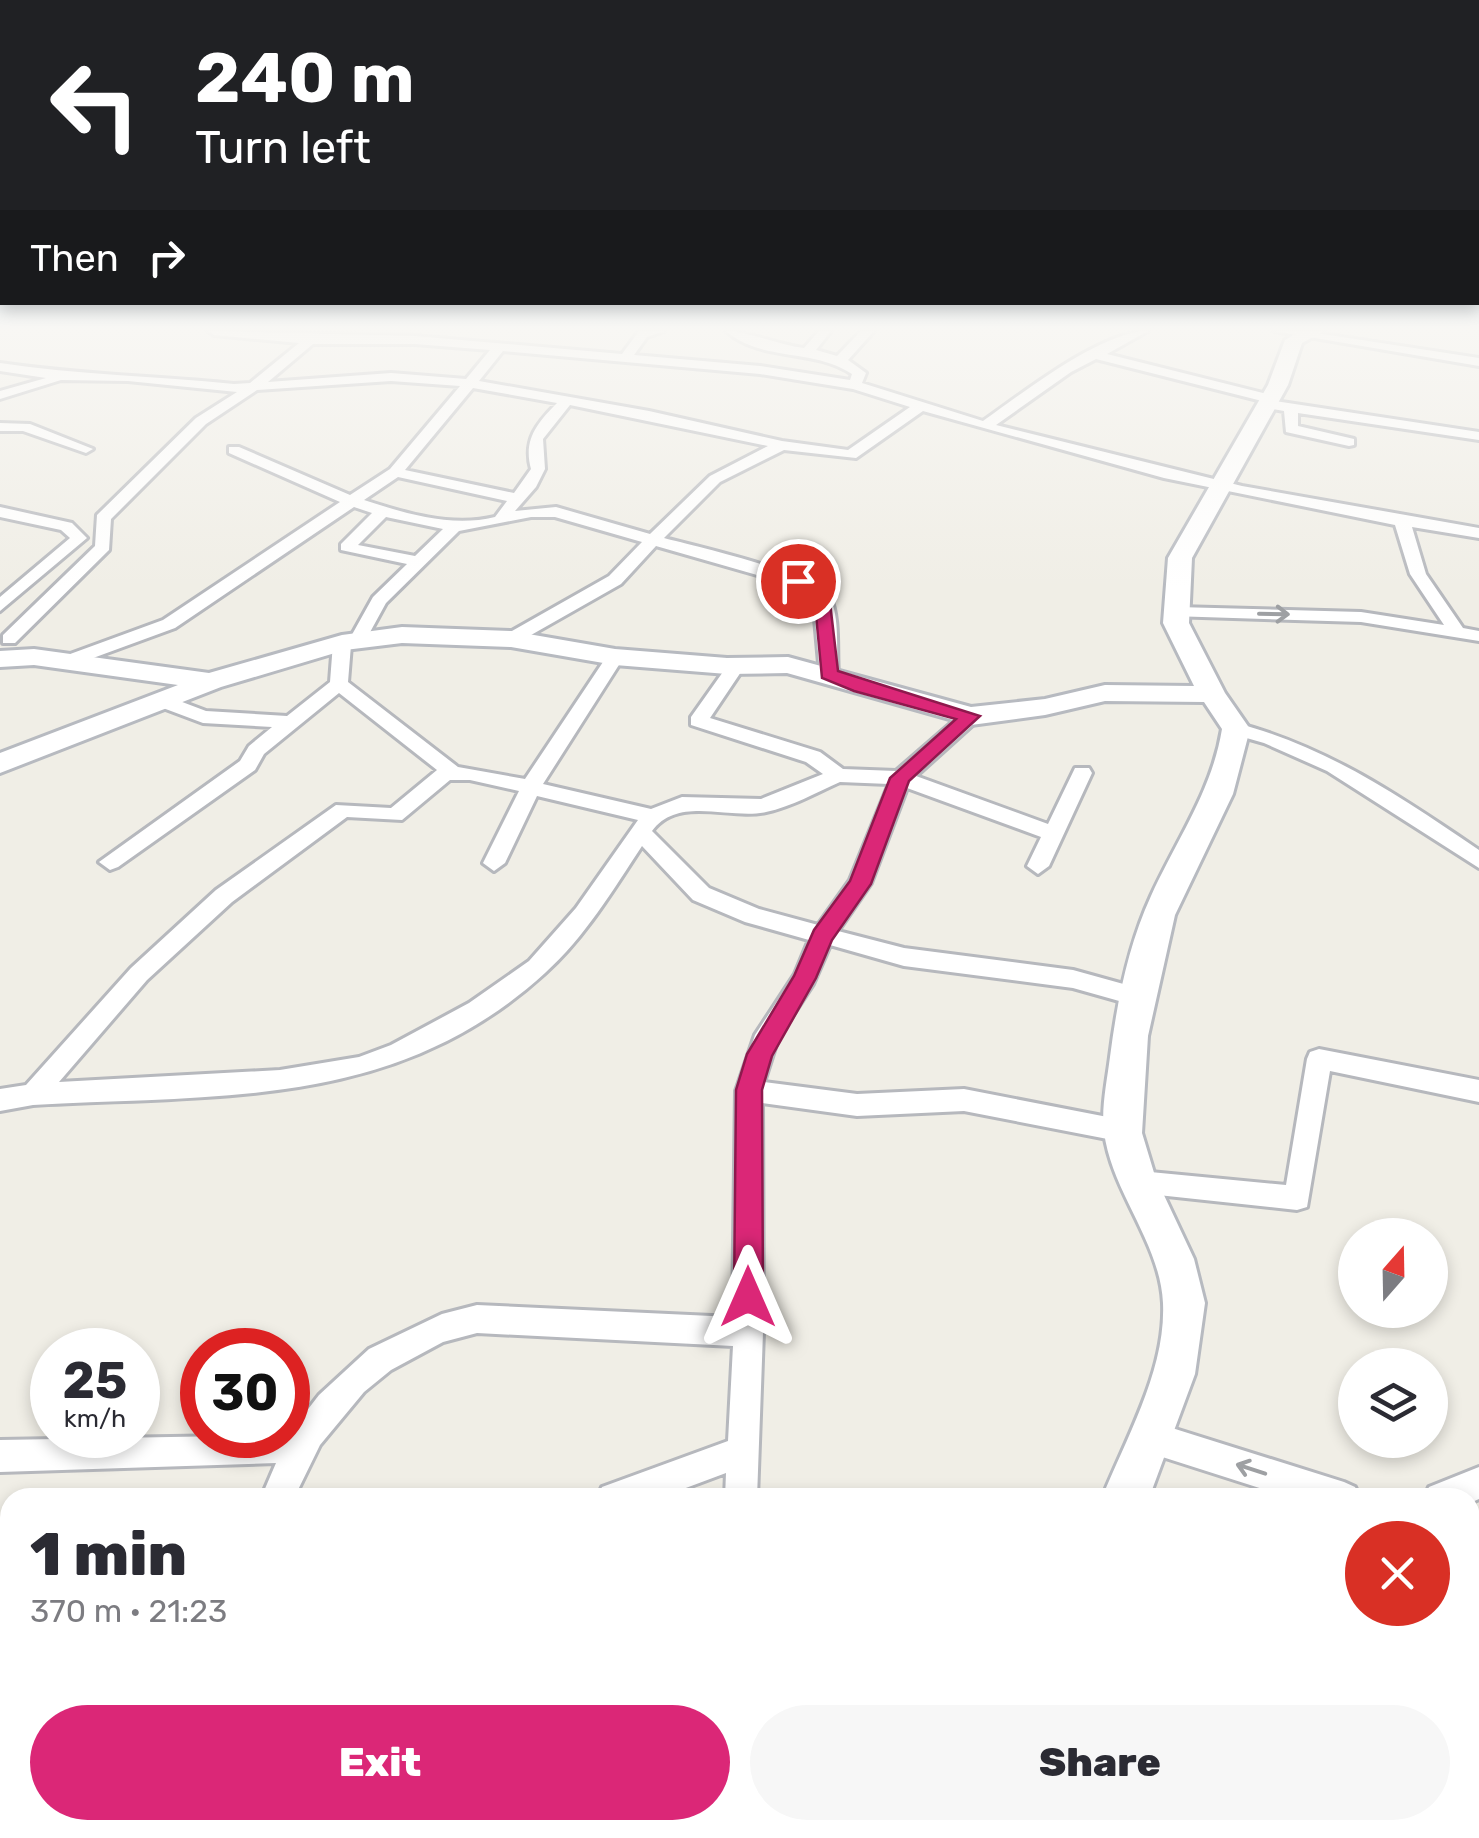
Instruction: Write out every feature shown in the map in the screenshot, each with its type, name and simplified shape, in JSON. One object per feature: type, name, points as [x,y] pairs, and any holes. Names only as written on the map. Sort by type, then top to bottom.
[{"type":"street","points":[[208,417],[103,518],[103,547],[3,644],[34,657],[155,677],[212,681]]},
{"type":"street","points":[[68,661],[170,624],[394,472],[443,417]]},
{"type":"street","points":[[500,518],[519,499],[538,469],[532,452],[534,438],[552,417]]},
{"type":"street","points":[[645,417],[851,456],[906,417]]},
{"type":"street","points":[[953,417],[1222,486],[1402,522],[1479,533]]},
{"type":"street","points":[[985,426],[999,417]]},
{"type":"street","points":[[1268,417],[1180,558],[1176,623],[1212,694],[1236,729],[1281,740],[1344,768],[1479,860]]},
{"type":"street","points":[[1284,417],[1291,429],[1349,442]]},
{"type":"street","points":[[1357,417],[1479,436]]},
{"type":"street","points":[[0,427],[24,427],[86,449]]},
{"type":"street","points":[[511,639],[615,580],[715,480],[782,444]]},
{"type":"street","points":[[234,450],[353,501],[454,526],[544,510],[814,588],[824,604],[829,674]]},
{"type":"street","points":[[394,472],[519,499]]},
{"type":"street","points":[[347,547],[384,508]]},
{"type":"street","points":[[0,512],[66,526],[79,538],[0,606]]},
{"type":"street","points":[[1402,522],[1418,574],[1458,632]]},
{"type":"street","points":[[110,862],[248,766],[256,750],[340,684],[349,642],[379,600],[454,526]]},
{"type":"street","points":[[300,538],[418,562]]},
{"type":"street","points":[[1176,612],[1360,617],[1479,636]]},
{"type":"street","points":[[0,764],[212,681],[349,642],[402,635],[511,639],[615,656],[736,666],[788,666],[829,674],[860,687],[971,716],[1045,707],[1105,693],[1212,694]]},
{"type":"street","points":[[494,863],[532,790],[615,656]]},
{"type":"street","points":[[736,666],[698,722],[813,758],[838,776]]},
{"type":"street","points":[[340,684],[452,772],[532,790],[646,824],[689,883],[718,904],[822,936],[936,963],[1073,979],[1137,997]]},
{"type":"street","points":[[162,700],[203,717],[288,722]]},
{"type":"street","points":[[741,1488],[748,1332],[749,1090],[767,1036],[804,978],[822,936],[860,884],[900,778],[971,716]]},
{"type":"street","points":[[1130,1488],[1153,1438],[1185,1306],[1164,1229],[1140,1183],[1123,1131],[1137,997],[1149,945],[1168,896],[1228,771],[1236,729]]},
{"type":"street","points":[[33,1094],[139,974],[224,896],[343,810],[395,816],[452,772]]},
{"type":"street","points":[[1038,866],[1082,773]]},
{"type":"street","points":[[0,1100],[33,1094],[253,1080],[360,1067],[391,1056],[497,996],[539,966],[646,824],[682,804],[763,806],[810,783],[838,776],[900,778],[1052,833]]},
{"type":"street","points":[[1140,1183],[1297,1198],[1319,1058],[1479,1091]]},
{"type":"street","points":[[749,1090],[857,1105],[964,1100],[1123,1131]]},
{"type":"street","points":[[310,1434],[350,1385],[401,1343],[436,1327],[477,1320],[748,1332]]},
{"type":"street","points":[[1153,1438],[1307,1488]]},
{"type":"street","points":[[0,1456],[180,1451]]},
{"type":"street","points":[[641,1488],[744,1451]]},
{"type":"street","points":[[282,1488],[294,1458]]},
{"type":"route","points":[[748,1297],[749,1090],[760,1054],[804,978],[822,936],[860,884],[900,778],[971,716],[860,687],[829,674],[824,604],[814,588],[798,581]]}]
